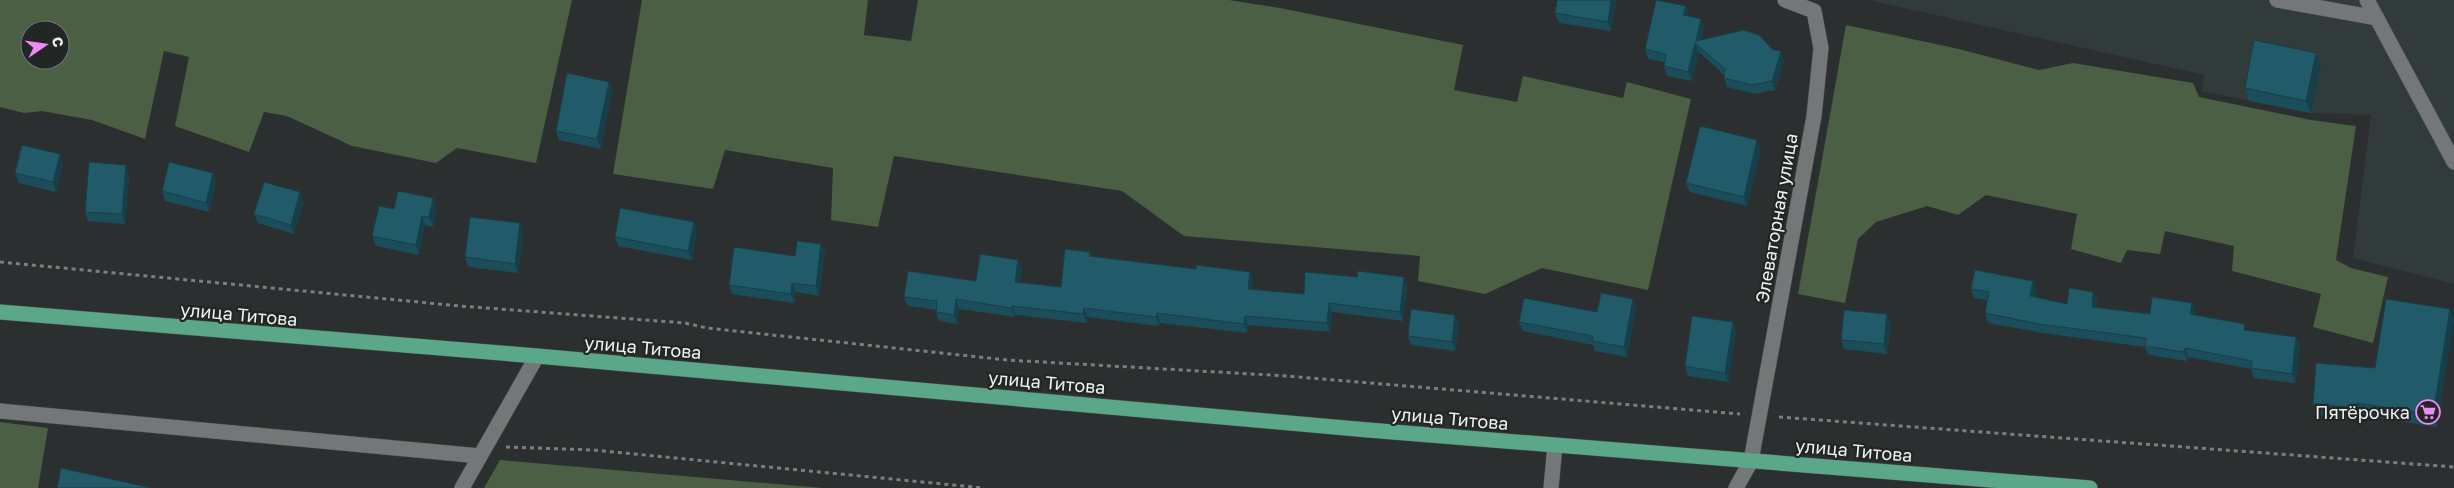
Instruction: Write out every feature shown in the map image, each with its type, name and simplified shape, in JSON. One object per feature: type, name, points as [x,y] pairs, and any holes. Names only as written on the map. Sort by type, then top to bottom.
[{"type":"main road","name":"улица Титова","points":[[0,312],[537,356],[1555,445],[2090,488]]},
{"type":"street","name":"Элеваторная улица","points":[[1736,488],[1751,461],[1814,116],[1821,48],[1814,6],[1785,0]]},
{"type":"street","points":[[2276,0],[2377,18]]},
{"type":"street","points":[[2367,0],[2454,162]]},
{"type":"street","points":[[462,488],[537,356]]},
{"type":"street","points":[[0,411],[483,451]]},
{"type":"street","points":[[1551,488],[1555,445]]},
{"type":"path","points":[[0,262],[460,306],[685,322],[707,328],[1006,360],[1287,376],[1759,416],[2454,468]]},
{"type":"path","points":[[483,451],[593,450],[984,488]]},
{"type":"shaded area","points":[[1868,0],[2454,0],[2454,284],[2353,258],[2371,115],[2311,113],[2202,91],[2204,75]]},
{"type":"green space","points":[[0,0],[572,0],[536,163],[457,148],[436,163],[352,146],[287,116],[264,112],[249,152],[175,126],[189,57],[164,51],[145,139],[92,120],[42,111],[24,113],[0,107]]},
{"type":"green space","points":[[642,0],[868,0],[864,35],[911,41],[918,0],[1229,0],[1280,8],[1463,45],[1454,90],[1517,102],[1523,76],[1623,98],[1627,82],[1691,99],[1648,290],[1542,268],[1485,294],[1418,281],[1420,256],[1184,236],[1122,191],[894,156],[878,227],[831,220],[833,168],[725,150],[713,189],[613,174]]},
{"type":"green space","points":[[1846,25],[1959,49],[2039,70],[2073,63],[2193,83],[2199,97],[2311,120],[2356,126],[2336,260],[2351,268],[2388,277],[2373,343],[2313,327],[2321,294],[2232,271],[2234,246],[2165,231],[2160,254],[2127,250],[2121,263],[2071,249],[2077,214],[1986,195],[1958,215],[1927,206],[1876,222],[1858,239],[1845,303],[1798,294]]},
{"type":"green space","points":[[0,422],[48,428],[38,488],[0,488]]},
{"type":"green space","points":[[500,460],[823,488],[484,488]]},
{"type":"building","points":[[1557,0],[1611,0],[1608,22],[1555,13]]},
{"type":"building","points":[[1656,0],[1686,6],[1683,15],[1701,19],[1696,41],[1744,30],[1759,35],[1773,50],[1781,51],[1772,81],[1752,85],[1724,78],[1725,69],[1695,43],[1688,72],[1664,66],[1666,54],[1645,49]]},
{"type":"building","points":[[2254,40],[2316,53],[2306,101],[2245,88]]},
{"type":"building","points":[[567,73],[609,82],[597,139],[556,131]]},
{"type":"building","points":[[1700,126],[1757,140],[1744,197],[1686,183]]},
{"type":"building","points":[[22,145],[60,154],[53,182],[15,173]]},
{"type":"building","points":[[89,162],[126,165],[122,214],[85,212]]},
{"type":"building","points":[[169,162],[213,173],[206,203],[162,191]]},
{"type":"building","points":[[264,182],[300,192],[291,225],[254,214]]},
{"type":"building","points":[[398,191],[433,198],[429,217],[422,216],[416,245],[372,236],[379,206],[394,209]]},
{"type":"building","points":[[620,208],[694,222],[688,251],[615,237]]},
{"type":"building","points":[[470,217],[520,223],[515,264],[465,257]]},
{"type":"building","points":[[797,241],[821,244],[816,286],[792,283],[791,294],[729,285],[734,247],[795,256]]},
{"type":"building","points":[[1065,249],[1090,252],[1089,256],[1196,269],[1196,265],[1250,272],[1248,289],[1304,294],[1305,272],[1357,277],[1358,271],[1404,277],[1400,312],[1329,303],[1327,323],[1245,316],[1244,324],[1157,313],[1156,317],[1084,308],[1083,314],[1012,306],[1011,308],[956,299],[954,315],[936,312],[937,301],[904,297],[908,271],[976,281],[980,254],[1018,260],[1015,282],[1061,287]]},
{"type":"building","points":[[1975,270],[2033,281],[2030,296],[2067,304],[2069,288],[2093,292],[2092,307],[2150,314],[2152,297],[2192,303],[2190,314],[2245,324],[2244,330],[2296,337],[2292,374],[2251,368],[2252,361],[2185,348],[2184,352],[2145,346],[2146,338],[2039,324],[1985,313],[1989,292],[1971,289]]},
{"type":"building","points":[[1601,293],[1633,299],[1624,347],[1592,341],[1593,336],[1519,322],[1524,298],[1597,312]]},
{"type":"building","points":[[2386,299],[2450,309],[2433,415],[2357,403],[2357,408],[2313,404],[2316,363],[2375,368]]},
{"type":"building","points":[[1411,309],[1455,315],[1452,342],[1408,336]]},
{"type":"building","points":[[1844,310],[1887,314],[1884,344],[1841,340]]},
{"type":"building","points":[[1692,316],[1733,322],[1725,373],[1685,366]]},
{"type":"building","points":[[61,468],[152,488],[57,488]]},
{"type":"place","name":"Пятёрочка","points":[[2428,412]]}]
